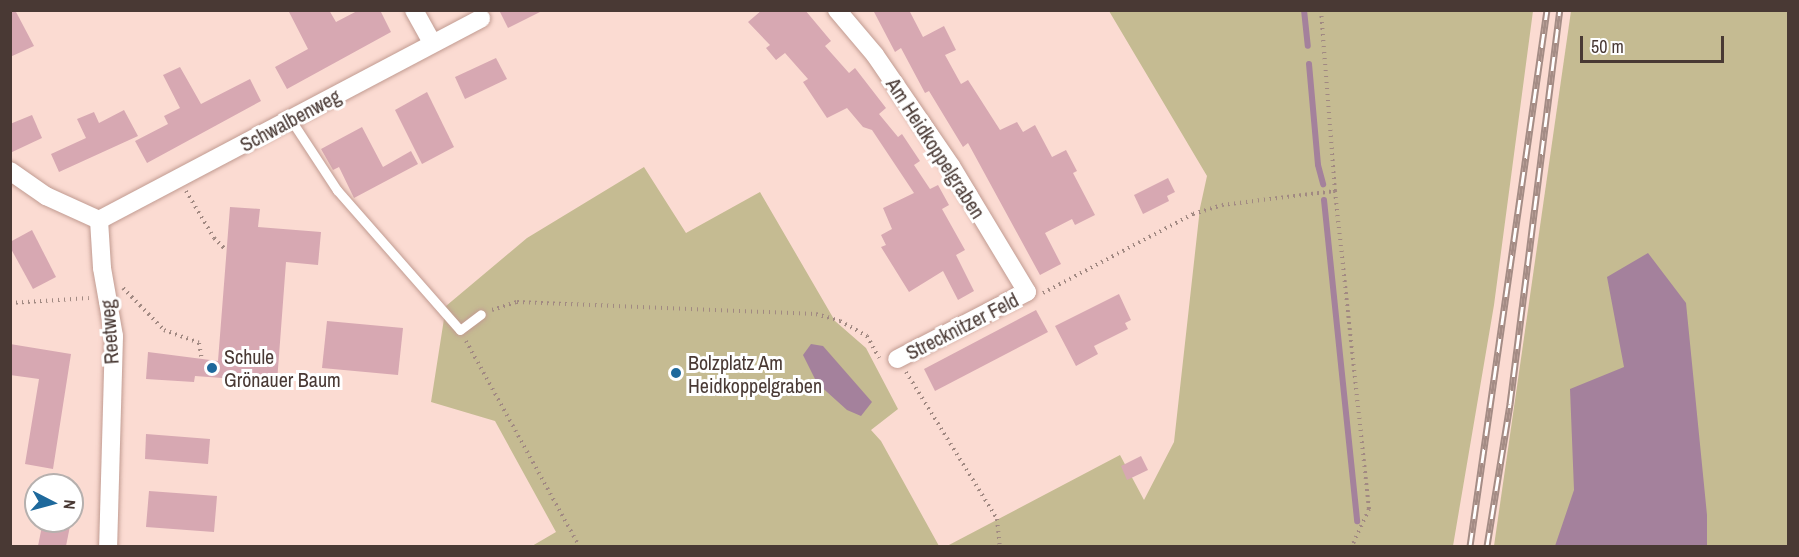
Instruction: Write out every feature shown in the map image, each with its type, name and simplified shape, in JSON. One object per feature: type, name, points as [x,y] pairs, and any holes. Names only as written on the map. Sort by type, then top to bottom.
[{"type":"street","points":[[414,10],[432,43]]},
{"type":"street","name":"Am Heidkoppelgraben","points":[[837,10],[875,55],[951,166],[1027,292]]},
{"type":"street","name":"Schwalbenweg","points":[[99,220],[481,19]]},
{"type":"street","points":[[10,171],[46,196],[99,220]]},
{"type":"street","name":"Reetweg","points":[[99,220],[102,268],[114,336],[108,546]]},
{"type":"street","name":"Strecknitzer Feld","points":[[897,359],[1027,292]]},
{"type":"lane","points":[[291,120],[337,190],[460,330],[481,314]]},
{"type":"path","points":[[1321,10],[1333,191],[1369,509],[1352,546]]},
{"type":"path","points":[[179,179],[214,238],[226,250]]},
{"type":"path","points":[[1027,292],[1035,297],[1193,214],[1222,205],[1333,191]]},
{"type":"path","points":[[102,268],[164,330],[199,343],[202,360]]},
{"type":"path","points":[[10,303],[108,297]]},
{"type":"path","points":[[481,314],[517,302],[816,314],[840,321],[867,336],[882,363],[897,359],[997,519],[1000,546]]},
{"type":"path","points":[[460,330],[579,546]]},
{"type":"shaded area","points":[[1109,11],[1533,11],[1494,305],[1453,546],[947,546],[1120,455],[1144,500],[1174,442],[1200,208],[1207,176]]},
{"type":"shaded area","points":[[1571,11],[1788,11],[1788,546],[1494,546]]},
{"type":"shaded area","points":[[644,167],[686,233],[760,192],[835,321],[866,348],[898,409],[871,430],[881,441],[939,546],[532,546],[556,532],[495,421],[431,402],[446,306],[527,238]]},
{"type":"shaded area","points":[[1648,253],[1686,303],[1707,515],[1707,546],[1555,546],[1574,490],[1570,389],[1624,367],[1607,277]]},
{"type":"shaded area","points":[[811,344],[823,346],[872,402],[861,416],[847,410],[817,383],[803,355]]},
{"type":"building","points":[[10,10],[15,10],[34,46],[10,57]]},
{"type":"building","points":[[288,10],[329,10],[336,22],[359,10],[380,10],[391,32],[287,89],[275,67],[308,49]]},
{"type":"building","points":[[499,10],[544,10],[508,28]]},
{"type":"building","points":[[762,10],[805,10],[831,41],[825,46],[849,73],[855,68],[886,108],[879,114],[898,137],[902,134],[920,161],[914,165],[930,189],[938,185],[949,205],[942,209],[965,250],[956,255],[974,291],[958,300],[943,271],[909,292],[881,247],[886,245],[881,235],[892,229],[883,208],[914,193],[872,130],[863,127],[847,108],[827,118],[803,82],[808,79],[785,53],[776,60],[766,48],[770,45],[748,22]]},
{"type":"building","points":[[873,10],[909,10],[923,37],[944,26],[956,50],[945,55],[961,84],[968,80],[1000,130],[1017,122],[1023,132],[1035,125],[1052,157],[1066,150],[1077,171],[1073,173],[1095,215],[1075,225],[1072,219],[1045,233],[1061,264],[1040,275],[968,143],[963,147],[929,91],[925,93],[901,48],[895,52]]},
{"type":"building","points":[[496,58],[507,79],[465,99],[455,77]]},
{"type":"building","points":[[180,67],[201,104],[250,79],[261,101],[147,163],[135,141],[168,124],[164,116],[180,108],[163,75]]},
{"type":"building","points":[[427,92],[454,147],[422,164],[395,110]]},
{"type":"building","points":[[124,110],[138,136],[59,172],[51,154],[86,138],[77,119],[94,112],[99,123]]},
{"type":"building","points":[[32,115],[42,138],[10,153],[10,124]]},
{"type":"building","points":[[362,127],[383,167],[411,151],[418,164],[354,198],[339,167],[333,170],[321,149]]},
{"type":"building","points":[[1168,178],[1175,192],[1167,196],[1169,201],[1143,214],[1134,195]]},
{"type":"building","name":"Schule Grönauer Baum","points":[[230,207],[260,209],[258,227],[321,232],[318,265],[286,262],[277,382],[195,376],[194,382],[146,379],[148,352],[218,361]]},
{"type":"building","points":[[32,230],[56,277],[33,289],[10,247],[10,242]]},
{"type":"building","points":[[1119,294],[1131,320],[1125,323],[1128,329],[1094,346],[1098,354],[1076,366],[1055,326]]},
{"type":"building","points":[[1036,310],[1048,332],[935,391],[924,369]]},
{"type":"building","points":[[327,321],[403,328],[398,375],[322,368]]},
{"type":"building","points":[[10,344],[71,354],[53,469],[25,464],[39,379],[10,375]]},
{"type":"building","points":[[146,434],[210,439],[208,464],[145,459]]},
{"type":"building","points":[[1141,456],[1148,470],[1127,480],[1121,466]]},
{"type":"building","points":[[149,491],[217,496],[214,532],[146,527]]},
{"type":"building","points":[[41,533],[69,533],[66,546],[38,546]]},
{"type":"waterway","points":[[1304,10],[1308,46]]},
{"type":"waterway","points":[[1309,64],[1318,165],[1323,184]]},
{"type":"waterway","points":[[1324,200],[1357,521]]},
{"type":"railway","points":[[1470,546],[1547,10]]},
{"type":"railway","points":[[1487,546],[1510,404],[1560,10]]},
{"type":"place","name":"Schule Grönauer Baum","points":[[212,368]]},
{"type":"place","name":"Bolzplatz Am Heidkoppelgraben","points":[[676,373]]}]
